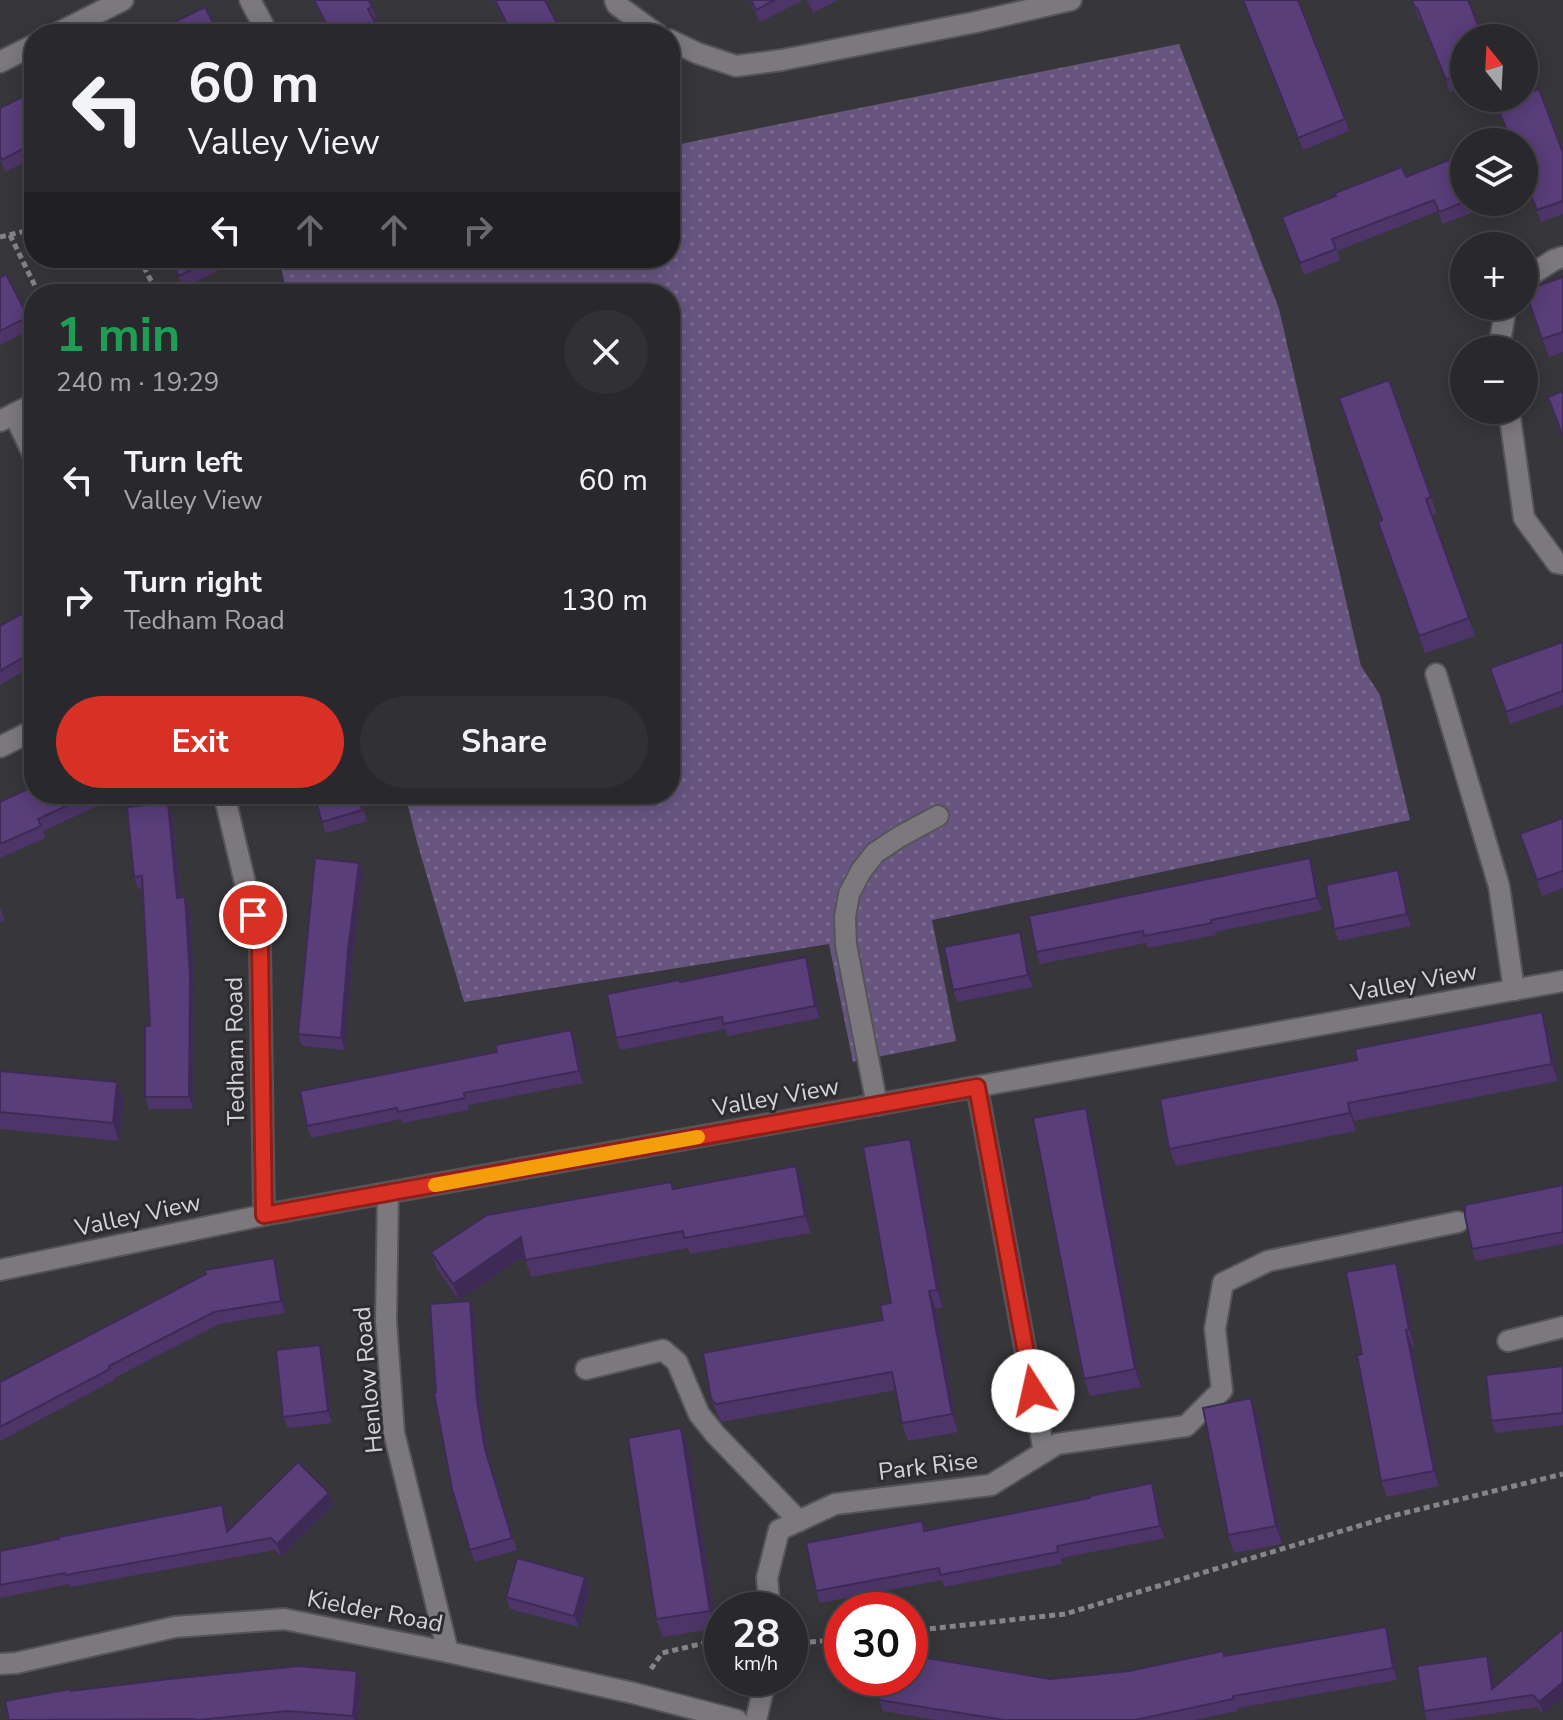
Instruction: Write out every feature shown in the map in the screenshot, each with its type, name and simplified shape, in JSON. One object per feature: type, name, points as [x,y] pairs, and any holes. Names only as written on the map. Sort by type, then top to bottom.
[{"type":"street","points":[[76,24],[123,0]]},
{"type":"street","points":[[250,0],[263,24]]},
{"type":"street","points":[[615,0],[617,5],[643,24]]},
{"type":"street","points":[[680,45],[736,66],[961,25],[1071,0]]},
{"type":"street","points":[[0,62],[24,50]]},
{"type":"street","points":[[1538,270],[1563,257]]},
{"type":"street","points":[[7,417],[24,442]]},
{"type":"street","points":[[1511,424],[1524,518],[1557,563],[1563,564]]},
{"type":"street","points":[[1436,674],[1499,886],[1514,990]]},
{"type":"street","points":[[0,747],[24,735]]},
{"type":"street","name":"Tedham Road","points":[[226,804],[260,946],[264,1215]]},
{"type":"street","points":[[877,1105],[846,945],[845,917],[849,894],[875,853],[938,816]]},
{"type":"street","name":"Valley View","points":[[0,1270],[264,1215],[1563,981]]},
{"type":"street","points":[[977,1087],[1044,1452]]},
{"type":"street","name":"Henlow Road","points":[[388,1193],[386,1321],[394,1433],[448,1652]]},
{"type":"street","name":"Park Rise","points":[[768,1592],[767,1578],[779,1530],[835,1504],[991,1485],[1057,1444],[1186,1426],[1222,1390],[1215,1329],[1223,1283],[1268,1261],[1458,1222]]},
{"type":"street","points":[[1508,1341],[1563,1327]]},
{"type":"street","points":[[586,1369],[663,1350],[677,1362],[699,1414],[799,1521]]},
{"type":"street","name":"Kielder Road","points":[[0,1664],[175,1627],[284,1619],[633,1693],[715,1717],[737,1720]]},
{"type":"street","points":[[756,1720],[762,1696]]},
{"type":"path","points":[[0,237],[24,232]]},
{"type":"path","points":[[10,235],[24,263]]},
{"type":"path","points":[[928,1629],[1065,1614],[1392,1516],[1563,1474]]},
{"type":"path","points":[[633,1693],[662,1653],[704,1643]]},
{"type":"shaded area","points":[[1179,44],[1279,309],[1361,666],[1380,695],[1410,820],[932,920],[956,1041],[853,1062],[829,944],[464,1002],[408,804],[680,804],[680,284],[285,284],[281,268],[680,268],[680,144]]},
{"type":"building","points":[[314,0],[369,0],[372,7],[368,9],[376,24],[326,24]]},
{"type":"building","points":[[495,0],[545,0],[557,24],[507,24]]},
{"type":"building","points":[[751,0],[775,0],[756,10]]},
{"type":"building","points":[[1243,0],[1298,0],[1345,119],[1298,138]]},
{"type":"building","points":[[1412,0],[1468,0],[1477,24],[1450,24],[1450,78],[1446,80]]},
{"type":"building","points":[[205,7],[214,24],[170,24]]},
{"type":"building","points":[[1538,89],[1563,153],[1563,201],[1538,210],[1538,128],[1506,128],[1500,112],[1538,112]]},
{"type":"building","points":[[24,96],[24,148],[2,160],[0,156],[0,108]]},
{"type":"building","points":[[1450,160],[1450,208],[1439,212],[1434,200],[1332,239],[1336,249],[1300,263],[1282,217],[1402,167],[1406,177]]},
{"type":"building","points":[[175,268],[195,268],[179,276]]},
{"type":"building","points":[[6,274],[24,309],[24,319],[0,331],[0,278]]},
{"type":"building","points":[[1563,277],[1563,332],[1542,339],[1535,320],[1538,320],[1538,286]]},
{"type":"building","points":[[1389,380],[1431,497],[1426,499],[1469,618],[1419,636],[1378,522],[1382,520],[1339,398]]},
{"type":"building","points":[[1563,391],[1563,437],[1548,397]]},
{"type":"building","points":[[24,613],[24,657],[0,671],[0,626]]},
{"type":"building","points":[[1563,642],[1563,691],[1506,712],[1490,668]]},
{"type":"building","points":[[24,791],[24,804],[70,804],[38,819],[41,826],[0,844],[0,802]]},
{"type":"building","points":[[168,804],[177,898],[185,897],[190,976],[189,1097],[145,1097],[145,1026],[150,1026],[142,876],[134,877],[127,807]]},
{"type":"building","points":[[317,804],[360,804],[362,810],[322,822]]},
{"type":"building","points":[[1563,818],[1563,871],[1537,880],[1520,834]]},
{"type":"building","points":[[315,858],[359,863],[341,1038],[298,1034]]},
{"type":"building","points":[[1310,858],[1317,898],[1211,920],[1212,923],[1144,936],[1143,931],[1036,952],[1029,916]]},
{"type":"building","points":[[1398,870],[1407,914],[1334,929],[1326,885]]},
{"type":"building","points":[[1020,932],[1028,975],[953,990],[944,947]]},
{"type":"building","points":[[806,957],[815,1006],[723,1024],[722,1017],[616,1038],[607,994]]},
{"type":"building","points":[[1542,1012],[1552,1064],[1348,1103],[1350,1113],[1169,1149],[1160,1099],[1357,1060],[1355,1049]]},
{"type":"building","points":[[571,1030],[579,1071],[464,1093],[465,1098],[398,1112],[397,1108],[307,1126],[300,1091],[497,1052],[495,1045]]},
{"type":"building","points":[[0,1071],[117,1082],[113,1123],[0,1112]]},
{"type":"building","points":[[1086,1108],[1135,1369],[1084,1379],[1033,1118]]},
{"type":"building","points":[[910,1139],[937,1290],[929,1291],[952,1414],[902,1423],[892,1372],[716,1404],[711,1399],[703,1353],[883,1320],[880,1305],[891,1303],[863,1147]]},
{"type":"building","points":[[796,1166],[805,1216],[684,1238],[683,1231],[525,1260],[521,1237],[453,1284],[431,1252],[487,1215],[671,1182],[673,1189]]},
{"type":"building","points":[[1563,1185],[1563,1232],[1472,1249],[1465,1205]]},
{"type":"building","points":[[274,1258],[281,1301],[214,1312],[0,1427],[0,1382],[206,1274],[205,1270]]},
{"type":"building","points":[[1396,1263],[1434,1471],[1381,1481],[1357,1355],[1362,1354],[1346,1272]]},
{"type":"building","points":[[470,1301],[477,1401],[485,1449],[512,1538],[470,1550],[452,1489],[434,1393],[430,1304]]},
{"type":"building","points":[[320,1345],[328,1411],[283,1417],[276,1350]]},
{"type":"building","points":[[1563,1366],[1563,1413],[1491,1421],[1486,1375]]},
{"type":"building","points":[[1251,1398],[1276,1526],[1228,1535],[1203,1408]]},
{"type":"building","points":[[681,1428],[707,1592],[704,1592],[704,1612],[656,1619],[628,1438]]},
{"type":"building","points":[[298,1462],[329,1493],[277,1544],[271,1538],[0,1585],[0,1551],[59,1537],[222,1505],[227,1532]]},
{"type":"building","points":[[1152,1483],[1160,1526],[1057,1546],[1058,1552],[940,1575],[939,1568],[816,1591],[806,1543],[922,1521],[924,1531]]},
{"type":"building","points":[[517,1558],[585,1577],[574,1616],[506,1597]]},
{"type":"building","points":[[1386,1627],[1393,1668],[1233,1696],[1233,1699],[1135,1720],[1004,1720],[879,1700],[880,1696],[928,1696],[928,1658],[1050,1679],[1129,1671],[1223,1651],[1224,1656]]},
{"type":"building","points":[[1563,1629],[1563,1682],[1539,1702],[1533,1695],[1424,1711],[1417,1666],[1487,1656],[1492,1689]]},
{"type":"building","points":[[299,1666],[357,1671],[353,1716],[288,1711],[198,1720],[9,1720],[5,1701],[70,1689]]},
{"type":"slow traffic","points":[[435,1185],[698,1137]]},
{"type":"route","points":[[253,915],[260,946],[264,1215],[977,1087],[1033,1391]]}]
